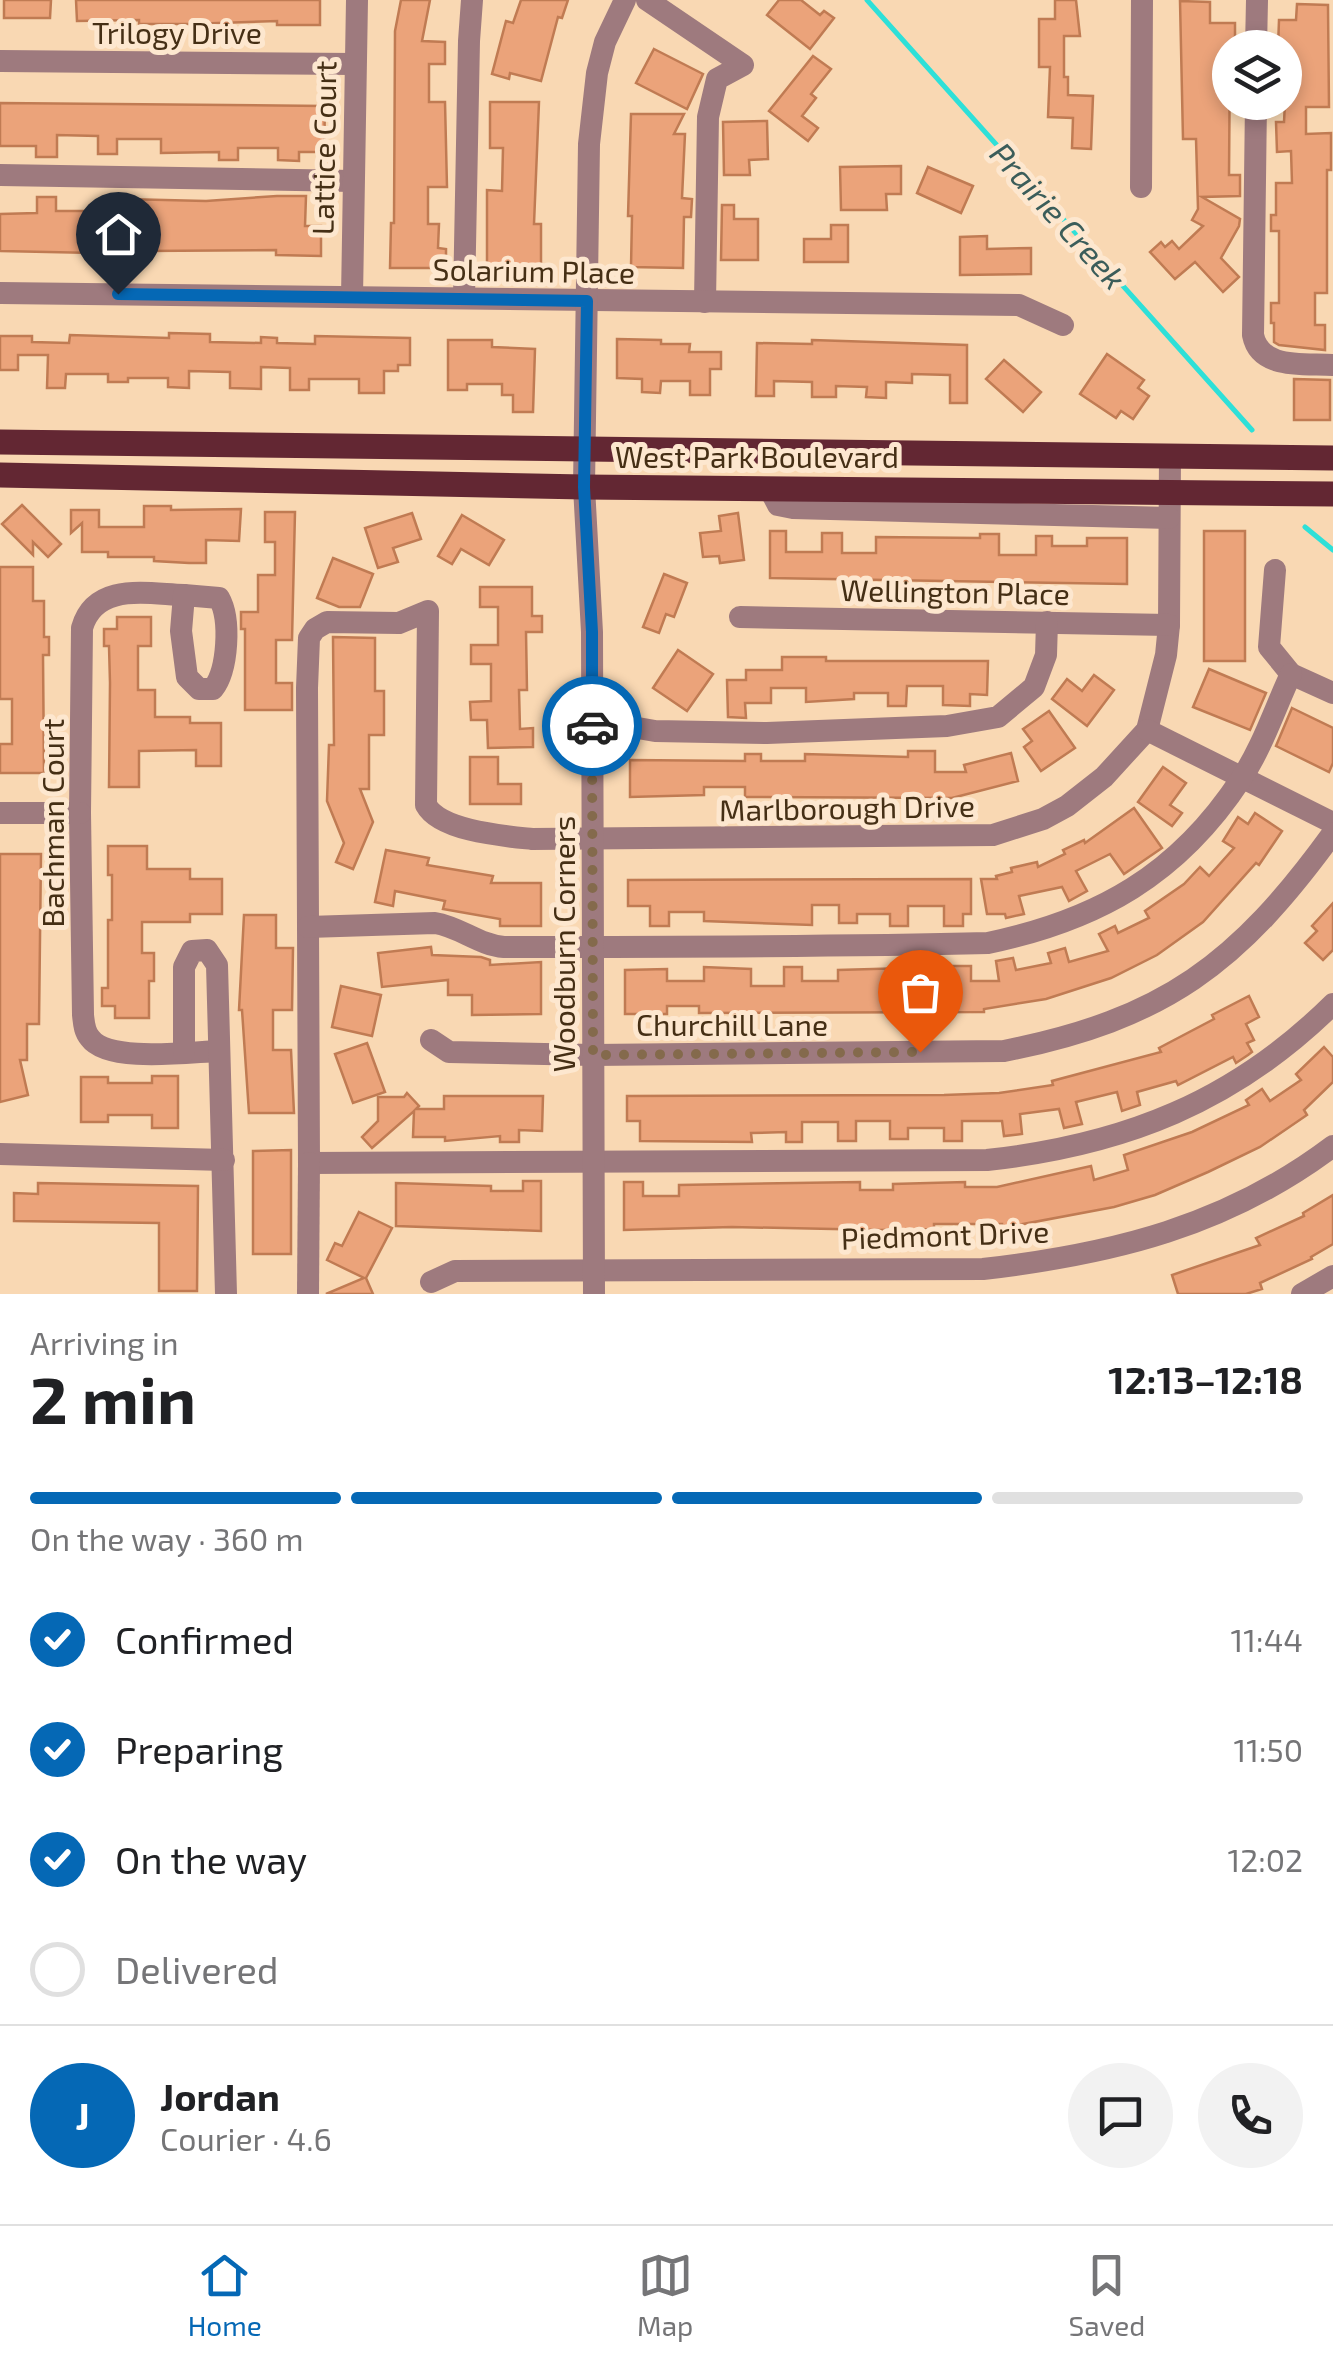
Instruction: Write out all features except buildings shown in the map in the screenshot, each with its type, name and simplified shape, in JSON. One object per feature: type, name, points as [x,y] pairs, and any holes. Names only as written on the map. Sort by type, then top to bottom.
[{"type":"main road","name":"West Park Boulevard","points":[[0,442],[1333,458]]},
{"type":"main road","name":"West Park Boulevard","points":[[0,474],[584,487],[1333,494]]},
{"type":"street","name":"Lattice Court","points":[[352,296],[357,0]]},
{"type":"street","points":[[464,298],[472,0]]},
{"type":"street","name":"Woodburn Corners","points":[[594,1294],[592,632],[584,487],[590,108],[605,42],[625,0]]},
{"type":"street","points":[[647,0],[743,65],[717,80],[712,92],[708,117],[705,302]]},
{"type":"street","points":[[1141,187],[1142,0]]},
{"type":"street","points":[[1256,30],[1257,0]]},
{"type":"street","name":"Trilogy Drive","points":[[0,61],[354,64]]},
{"type":"street","points":[[1256,120],[1256,348],[1266,358],[1282,362],[1333,365]]},
{"type":"street","points":[[0,175],[353,181]]},
{"type":"street","name":"Solarium Place","points":[[0,293],[1019,305],[1063,326]]},
{"type":"street","name":"Marlborough Drive","points":[[308,927],[309,638],[327,622],[399,623],[428,611],[426,805],[431,814],[453,824],[532,840],[592,840],[992,835],[1043,820],[1104,777],[1147,730],[1166,655],[1169,624],[1170,455]]},
{"type":"street","points":[[769,488],[778,505],[793,508],[1169,518]]},
{"type":"street","points":[[1275,570],[1269,647],[1291,674],[1333,694]]},
{"type":"street","name":"Bachman Court","points":[[184,595],[116,595],[100,600],[85,616],[82,628],[84,1026],[93,1042],[118,1052],[218,1052]]},
{"type":"street","name":"Wellington Place","points":[[740,617],[1169,624]]},
{"type":"street","points":[[592,720],[655,731],[732,734],[947,726],[998,717],[1034,687],[1046,655],[1047,622]]},
{"type":"street","points":[[308,1294],[308,927],[435,922],[488,946],[806,948],[988,943],[1016,937],[1118,900],[1179,853],[1242,778],[1291,674]]},
{"type":"street","points":[[1147,730],[1333,823]]},
{"type":"street","points":[[0,813],[80,813]]},
{"type":"street","name":"Churchill Lane","points":[[431,1040],[449,1052],[593,1055],[1004,1051],[1088,1032],[1184,987],[1232,952],[1305,873],[1333,833]]},
{"type":"street","points":[[184,1052],[184,966],[192,951],[199,948],[207,950],[217,965],[226,1294]]},
{"type":"street","points":[[310,1163],[987,1160],[1056,1151],[1136,1131],[1211,1096],[1276,1053],[1333,1004]]},
{"type":"street","name":"Piedmont Drive","points":[[431,1282],[455,1271],[983,1269],[1060,1260],[1114,1250],[1192,1224],[1253,1196],[1333,1146]]},
{"type":"street","points":[[0,1154],[224,1160]]},
{"type":"waterway","name":"Prairie Creek","points":[[867,0],[1252,430]]},
{"type":"waterway","name":"Prairie Creek","points":[[1305,527],[1333,550]]},
{"type":"way so far","points":[[592,726],[593,1055],[920,1052]]},
{"type":"route","points":[[118,294],[587,301],[584,487],[592,632],[592,726]]}]
